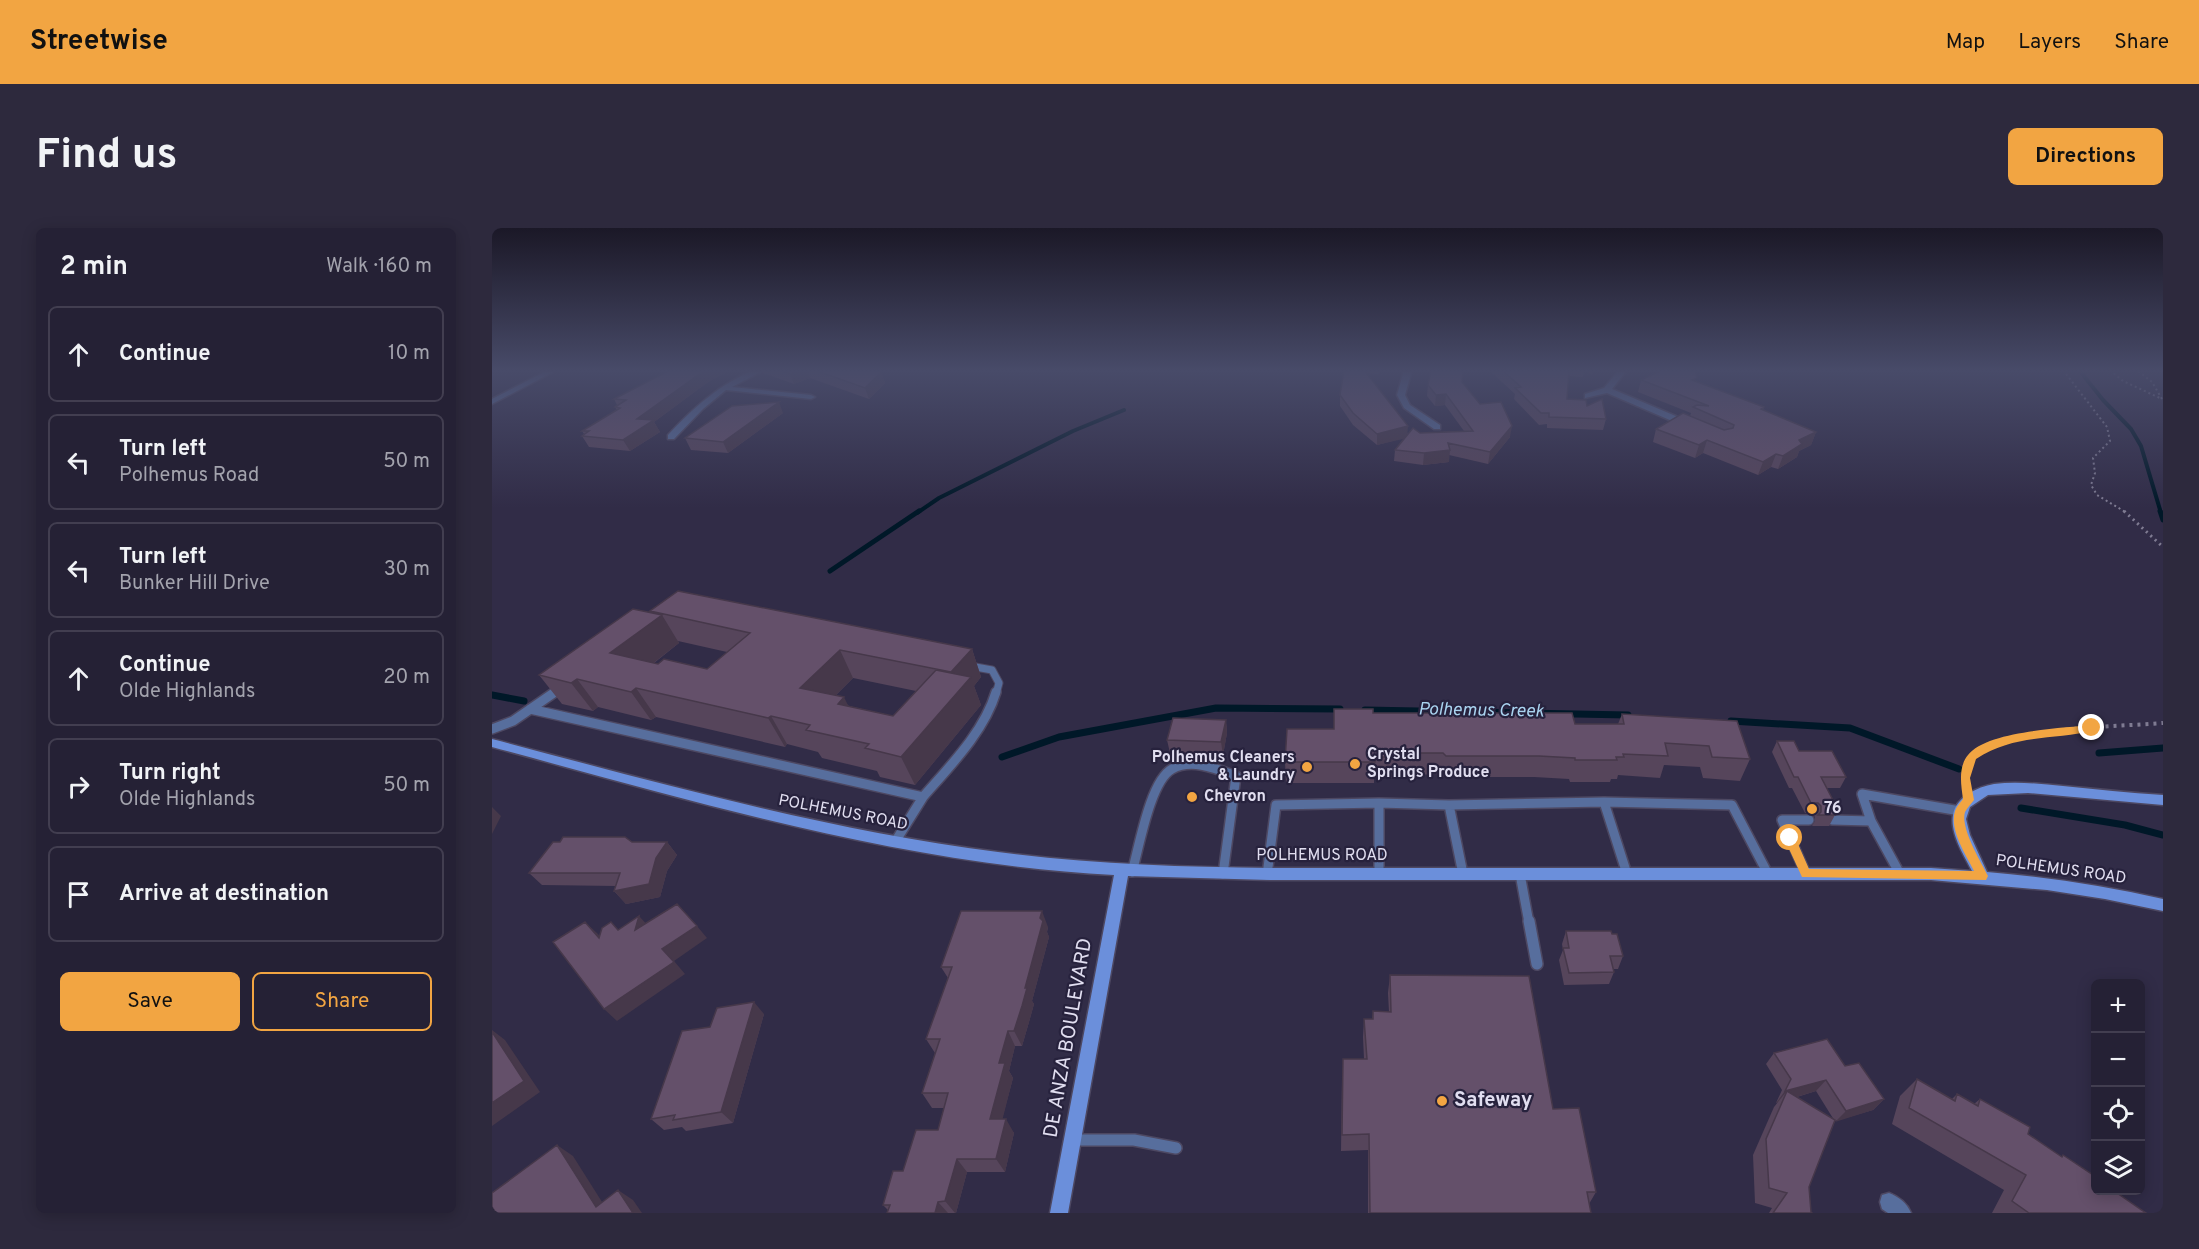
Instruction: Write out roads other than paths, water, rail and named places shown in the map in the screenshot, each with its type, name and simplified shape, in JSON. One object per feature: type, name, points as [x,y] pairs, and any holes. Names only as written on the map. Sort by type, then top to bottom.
[{"type":"main road","name":"POLHEMUS ROAD","points":[[492,743],[721,805],[895,842],[998,858],[1127,871],[1223,874],[1982,876],[2037,881],[2163,905]]},
{"type":"main road","points":[[1982,876],[1965,841],[1960,821],[1964,806],[1993,789],[2033,789],[2163,800]]},
{"type":"main road","name":"DE ANZA BOULEVARD","points":[[1059,1213],[1127,871]]},
{"type":"street","points":[[671,437],[690,416]]},
{"type":"street","points":[[1421,416],[1437,427]]},
{"type":"street","points":[[1669,416],[1703,430]]},
{"type":"lane","points":[[895,842],[923,797],[952,764],[996,700],[999,683],[992,670],[957,663]]},
{"type":"lane","points":[[492,729],[513,721],[568,682]]},
{"type":"lane","points":[[530,709],[923,797]]},
{"type":"lane","points":[[1127,871],[1164,775],[1179,765],[1212,766],[1236,776],[1223,874]]},
{"type":"lane","points":[[1900,874],[1871,821],[1862,794],[1964,806]]},
{"type":"lane","points":[[1604,802],[1627,874]]},
{"type":"lane","points":[[1267,874],[1276,805],[1604,802],[1732,805],[1768,874]]},
{"type":"lane","points":[[1379,803],[1379,874]]},
{"type":"lane","points":[[1449,805],[1463,874]]},
{"type":"lane","points":[[1806,874],[1782,820],[1809,820]]},
{"type":"lane","points":[[1832,820],[1871,821]]},
{"type":"lane","points":[[1520,874],[1537,964]]},
{"type":"lane","points":[[1073,1140],[1134,1140],[1176,1148]]},
{"type":"waterway","points":[[917,513],[939,498],[1073,431],[1110,416]]},
{"type":"waterway","points":[[2118,416],[2131,429],[2141,446],[2161,513]]},
{"type":"waterway","points":[[830,571],[919,511]]},
{"type":"waterway","points":[[2160,511],[2163,520]]},
{"type":"waterway","name":"Polhemus Creek","points":[[492,695],[524,701]]},
{"type":"waterway","name":"Polhemus Creek","points":[[1002,757],[1059,737],[1216,708],[1340,709]]},
{"type":"waterway","name":"Polhemus Creek","points":[[1365,710],[1628,715]]},
{"type":"waterway","name":"Polhemus Creek","points":[[1731,721],[1850,728],[1959,769]]},
{"type":"waterway","points":[[2099,753],[2163,748]]},
{"type":"waterway","name":"Polhemus Creek","points":[[2021,808],[2125,825],[2163,835]]},
{"type":"place","name":"Crystal Springs Produce","points":[[1355,764]]},
{"type":"place","name":"Polhemus Cleaners & Laundry","points":[[1307,767]]},
{"type":"place","name":"Chevron","points":[[1192,797]]},
{"type":"place","name":"76","points":[[1812,809]]},
{"type":"place","name":"Safeway","points":[[1442,1101]]}]
